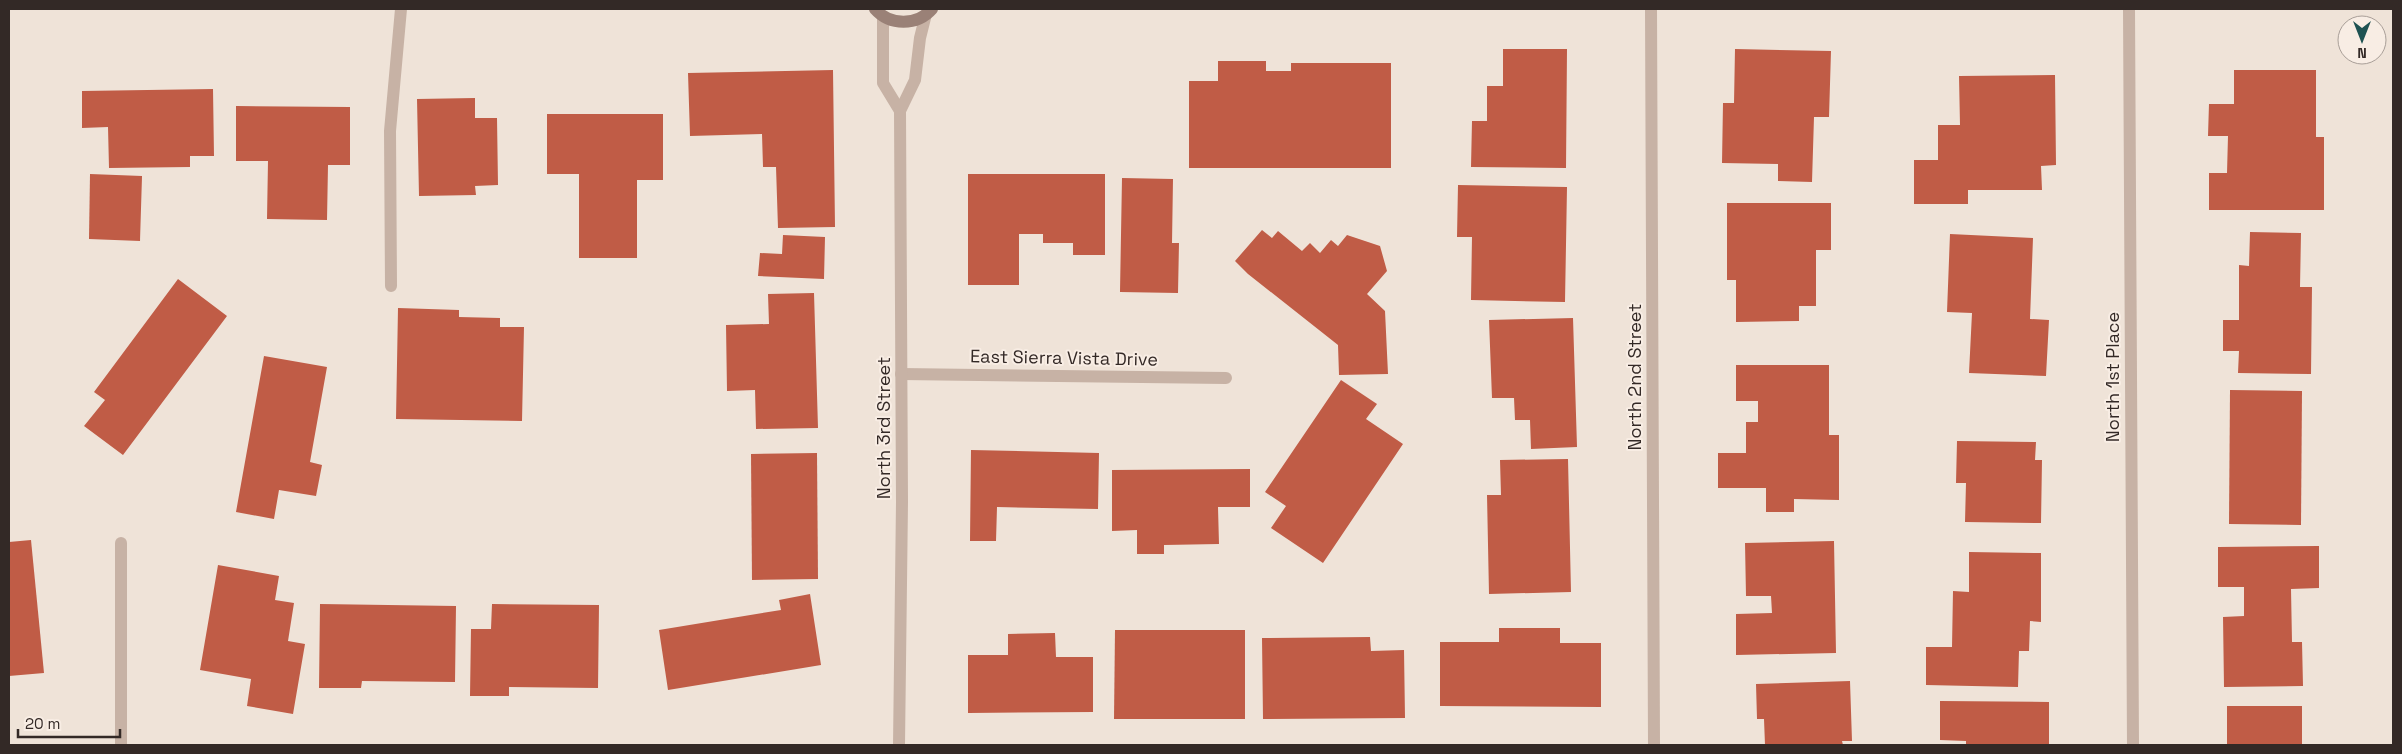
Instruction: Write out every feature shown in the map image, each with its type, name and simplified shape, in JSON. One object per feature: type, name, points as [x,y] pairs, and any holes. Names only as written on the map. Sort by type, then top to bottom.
[{"type":"street","points":[[391,286],[390,131],[401,9]]},
{"type":"street","name":"North 2nd Street","points":[[1651,9],[1654,745]]},
{"type":"street","name":"North 1st Place","points":[[2129,9],[2133,745]]},
{"type":"street","points":[[879,12],[893,21],[905,22],[929,12]]},
{"type":"street","points":[[879,12],[883,83],[900,111]]},
{"type":"street","name":"North 3rd Street","points":[[899,745],[900,111],[915,80],[920,38],[929,12]]},
{"type":"street","name":"East Sierra Vista Drive","points":[[901,374],[1226,378]]},
{"type":"street","points":[[121,543],[121,745]]},
{"type":"building","points":[[1503,49],[1567,49],[1566,168],[1471,167],[1472,121],[1487,121],[1487,86],[1503,86]]},
{"type":"building","points":[[1735,49],[1831,51],[1829,117],[1814,117],[1812,182],[1778,181],[1778,164],[1722,163],[1723,103],[1734,103]]},
{"type":"building","points":[[1218,61],[1266,61],[1266,71],[1291,71],[1291,63],[1391,63],[1391,168],[1189,168],[1189,81],[1218,81]]},
{"type":"building","points":[[833,70],[835,227],[778,228],[776,167],[763,167],[762,134],[690,136],[688,73]]},
{"type":"building","points":[[2234,70],[2316,70],[2316,137],[2324,137],[2324,210],[2209,210],[2209,173],[2227,173],[2228,136],[2208,136],[2209,104],[2234,104]]},
{"type":"building","points":[[2055,75],[2056,165],[2041,166],[2042,190],[1968,190],[1968,204],[1914,204],[1914,160],[1938,160],[1938,125],[1960,125],[1959,76]]},
{"type":"building","points":[[213,89],[214,156],[190,156],[190,167],[109,168],[108,127],[82,128],[82,91]]},
{"type":"building","points":[[475,98],[475,118],[497,118],[498,185],[475,186],[476,195],[419,196],[417,99]]},
{"type":"building","points":[[236,106],[350,107],[350,165],[328,165],[327,220],[267,219],[268,161],[236,161]]},
{"type":"building","points":[[547,114],[663,114],[663,180],[637,180],[637,258],[579,258],[579,174],[547,174]]},
{"type":"building","points":[[90,174],[142,176],[140,241],[89,239]]},
{"type":"building","points":[[968,174],[1105,174],[1105,255],[1073,255],[1073,243],[1043,243],[1043,234],[1019,234],[1019,285],[968,285]]},
{"type":"building","points":[[1122,178],[1173,179],[1172,243],[1179,243],[1178,293],[1120,292]]},
{"type":"building","points":[[1458,185],[1567,187],[1565,302],[1471,300],[1472,237],[1457,237]]},
{"type":"building","points":[[1727,203],[1831,203],[1831,250],[1816,250],[1816,306],[1799,306],[1799,321],[1736,322],[1736,280],[1727,280]]},
{"type":"building","points":[[1262,230],[1272,238],[1278,231],[1302,251],[1310,243],[1320,253],[1331,240],[1338,246],[1347,235],[1380,246],[1387,271],[1367,294],[1385,311],[1388,374],[1339,375],[1338,345],[1248,274],[1235,261]]},
{"type":"building","points":[[2250,232],[2301,233],[2300,287],[2312,287],[2311,374],[2238,373],[2239,351],[2223,351],[2223,320],[2239,320],[2239,265],[2249,266]]},
{"type":"building","points":[[1950,234],[2033,238],[2030,319],[2049,320],[2046,376],[1969,373],[1972,313],[1947,312]]},
{"type":"building","points":[[783,235],[825,237],[824,279],[758,276],[760,253],[782,254]]},
{"type":"building","points":[[178,279],[227,316],[123,455],[84,426],[105,400],[94,392]]},
{"type":"building","points":[[814,293],[818,428],[756,429],[755,390],[727,391],[726,325],[769,324],[768,294]]},
{"type":"building","points":[[398,308],[459,310],[459,317],[500,318],[500,327],[524,327],[522,421],[396,419]]},
{"type":"building","points":[[1573,318],[1577,447],[1531,449],[1530,420],[1515,420],[1514,398],[1492,398],[1489,320]]},
{"type":"building","points":[[264,356],[327,367],[310,462],[322,465],[316,496],[279,490],[274,519],[236,512]]},
{"type":"building","points":[[1736,365],[1829,365],[1829,435],[1839,435],[1839,500],[1794,499],[1794,512],[1766,512],[1766,488],[1718,488],[1718,453],[1746,453],[1746,422],[1758,422],[1758,401],[1736,401]]},
{"type":"building","points":[[1341,380],[1377,404],[1366,419],[1403,444],[1323,563],[1271,528],[1286,506],[1265,492]]},
{"type":"building","points":[[2230,390],[2302,391],[2301,525],[2229,524]]},
{"type":"building","points":[[1957,441],[2036,442],[2035,460],[2042,460],[2041,523],[1965,522],[1966,483],[1956,483]]},
{"type":"building","points":[[971,450],[1099,453],[1098,509],[997,507],[996,541],[970,541]]},
{"type":"building","points":[[817,453],[818,579],[752,580],[751,454]]},
{"type":"building","points":[[1568,459],[1571,592],[1489,594],[1487,495],[1501,495],[1500,460]]},
{"type":"building","points":[[1250,469],[1250,507],[1218,507],[1219,544],[1164,545],[1164,554],[1137,554],[1137,530],[1112,531],[1112,470]]},
{"type":"building","points":[[31,540],[44,673],[9,676],[9,542]]},
{"type":"building","points":[[1834,541],[1836,653],[1736,655],[1736,614],[1772,613],[1771,596],[1746,596],[1745,543]]},
{"type":"building","points":[[2319,546],[2319,588],[2291,589],[2292,642],[2302,642],[2303,686],[2224,687],[2223,617],[2244,616],[2244,587],[2218,587],[2218,547]]},
{"type":"building","points":[[1969,552],[2041,553],[2041,622],[2030,621],[2029,651],[2019,651],[2018,687],[1926,685],[1926,647],[1952,647],[1953,591],[1969,592]]},
{"type":"building","points":[[218,565],[279,576],[275,600],[294,603],[288,641],[305,644],[293,714],[247,706],[251,679],[200,670]]},
{"type":"building","points":[[810,594],[821,665],[668,690],[659,630],[781,610],[779,600]]},
{"type":"building","points":[[320,604],[456,606],[455,682],[362,681],[361,688],[319,688]]},
{"type":"building","points":[[492,604],[599,605],[598,688],[509,687],[509,696],[470,696],[471,629],[491,629]]},
{"type":"building","points":[[1499,628],[1560,628],[1560,643],[1601,643],[1601,707],[1440,706],[1440,642],[1499,642]]},
{"type":"building","points":[[1115,630],[1245,630],[1245,719],[1114,719]]},
{"type":"building","points":[[1055,633],[1056,657],[1093,657],[1093,712],[968,713],[968,655],[1008,655],[1008,634]]},
{"type":"building","points":[[1370,637],[1371,651],[1404,650],[1405,718],[1263,719],[1262,638]]},
{"type":"building","points":[[1850,681],[1852,741],[1842,741],[1843,745],[1765,745],[1764,719],[1757,719],[1756,684]]},
{"type":"building","points":[[1940,701],[2049,702],[2049,745],[1966,745],[1966,741],[1940,740]]},
{"type":"building","points":[[2227,706],[2302,706],[2302,745],[2227,745]]}]
